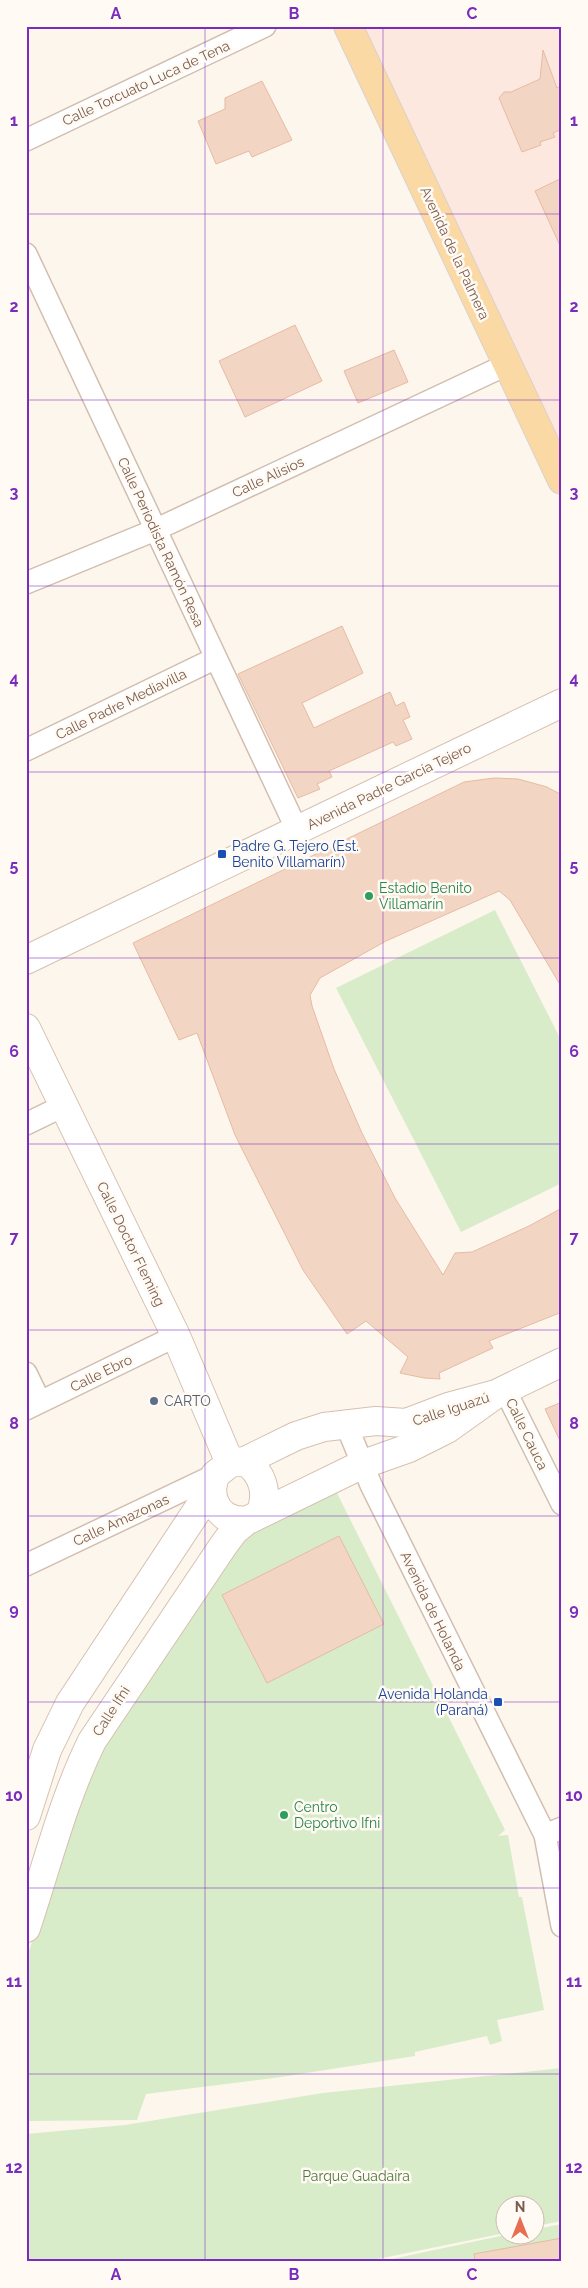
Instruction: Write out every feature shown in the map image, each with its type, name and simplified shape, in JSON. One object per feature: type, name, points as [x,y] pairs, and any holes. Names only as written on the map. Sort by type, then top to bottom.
[{"type":"main road","name":"Avenida de la Palmera","points":[[348,26],[508,364],[555,449],[562,480]]},
{"type":"main road","name":"Avenida Padre García Tejero","points":[[26,960],[562,703]]},
{"type":"main road","name":"Calle Doctor Fleming","points":[[26,1028],[176,1336],[226,1472]]},
{"type":"main road","name":"Calle Iguazú","points":[[253,1518],[361,1466],[409,1448],[447,1429],[501,1392],[562,1362]]},
{"type":"main road","name":"Calle Iguazú","points":[[226,1472],[296,1436],[324,1427],[376,1421],[406,1423],[448,1407],[501,1392]]},
{"type":"main road","points":[[226,1472],[256,1472],[264,1488],[265,1498],[253,1518],[230,1519],[221,1513],[215,1504],[226,1472]]},
{"type":"main road","points":[[26,1816],[47,1750],[70,1703],[226,1472]]},
{"type":"main road","name":"Calle Ifni","points":[[26,1928],[66,1805],[92,1741],[223,1546],[234,1531],[253,1518]]},
{"type":"street","name":"Calle Torcuato Luca de Tena","points":[[26,140],[265,26]]},
{"type":"street","name":"Calle Periodista Ramón Resa","points":[[26,254],[298,830]]},
{"type":"street","name":"Calle Alisios","points":[[26,583],[155,530],[508,364]]},
{"type":"street","name":"Calle Padre Mediavilla","points":[[26,750],[216,658]]},
{"type":"street","points":[[26,1124],[63,1106]]},
{"type":"street","name":"Calle Ebro","points":[[33,1406],[176,1336]]},
{"type":"street","points":[[26,1373],[33,1406]]},
{"type":"street","name":"Calle Cauca","points":[[501,1392],[562,1504]]},
{"type":"street","name":"Avenida de Holanda","points":[[346,1424],[361,1466],[553,1832],[562,1926]]},
{"type":"street","name":"Calle Amazonas","points":[[26,1565],[226,1472]]},
{"type":"shaded area","points":[[348,26],[562,26],[562,478]]},
{"type":"green space","name":"Estadio Benito Villamarín","points":[[495,910],[562,1042],[562,1183],[461,1232],[336,988]]},
{"type":"green space","name":"Centro Deportivo Ifni","points":[[334,1487],[505,1830],[498,1836],[508,1835],[519,1897],[522,1897],[544,2010],[497,2020],[502,2041],[490,2045],[487,2036],[415,2052],[415,2056],[274,2078],[146,2094],[137,2120],[26,2121],[26,1961],[82,1778],[233,1543]]},
{"type":"green space","name":"Parque Guadaíra","points":[[562,2068],[562,2221],[546,2224],[546,2196],[496,2196],[496,2235],[363,2262],[26,2262],[26,2134],[125,2125],[323,2093]]},
{"type":"green space","points":[[562,2224],[562,2262],[378,2262],[496,2237],[496,2246],[546,2246],[546,2227]]},
{"type":"building","points":[[543,50],[557,88],[562,85],[562,129],[553,133],[555,137],[540,142],[541,145],[522,152],[499,98],[504,92],[511,92],[540,79]]},
{"type":"building","points":[[262,81],[292,140],[252,157],[249,151],[216,164],[198,121],[225,109],[225,98]]},
{"type":"building","points":[[562,178],[562,250],[535,191]]},
{"type":"building","points":[[295,325],[322,381],[245,417],[219,361]]},
{"type":"building","points":[[394,350],[408,382],[358,403],[344,371]]},
{"type":"building","points":[[342,626],[363,673],[302,703],[314,728],[390,692],[396,706],[404,702],[410,717],[403,720],[412,739],[396,746],[393,742],[329,771],[332,777],[317,784],[320,789],[298,798],[238,674]]},
{"type":"building","points":[[494,778],[518,779],[547,787],[562,795],[562,988],[510,900],[499,891],[386,941],[320,978],[310,995],[334,1069],[362,1133],[395,1198],[443,1275],[455,1253],[472,1252],[529,1226],[562,1208],[562,1312],[489,1341],[493,1348],[439,1373],[440,1379],[424,1378],[400,1373],[408,1357],[366,1321],[347,1334],[303,1270],[235,1135],[197,1033],[179,1040],[133,943],[464,782]]},
{"type":"building","points":[[562,1402],[562,1445],[545,1409]]},
{"type":"building","points":[[339,1536],[384,1624],[267,1683],[222,1595]]},
{"type":"building","points":[[562,2238],[562,2262],[475,2262],[474,2254],[518,2246],[546,2246],[546,2241]]},
{"type":"place","name":"Padre G. Tejero (Est. Benito Villamarín)","points":[[222,854]]},
{"type":"place","name":"Estadio Benito Villamarín","points":[[369,896]]},
{"type":"place","name":"CARTO","points":[[154,1401]]},
{"type":"place","name":"Avenida Holanda (Paraná)","points":[[498,1702]]},
{"type":"place","name":"Centro Deportivo Ifni","points":[[284,1815]]}]
